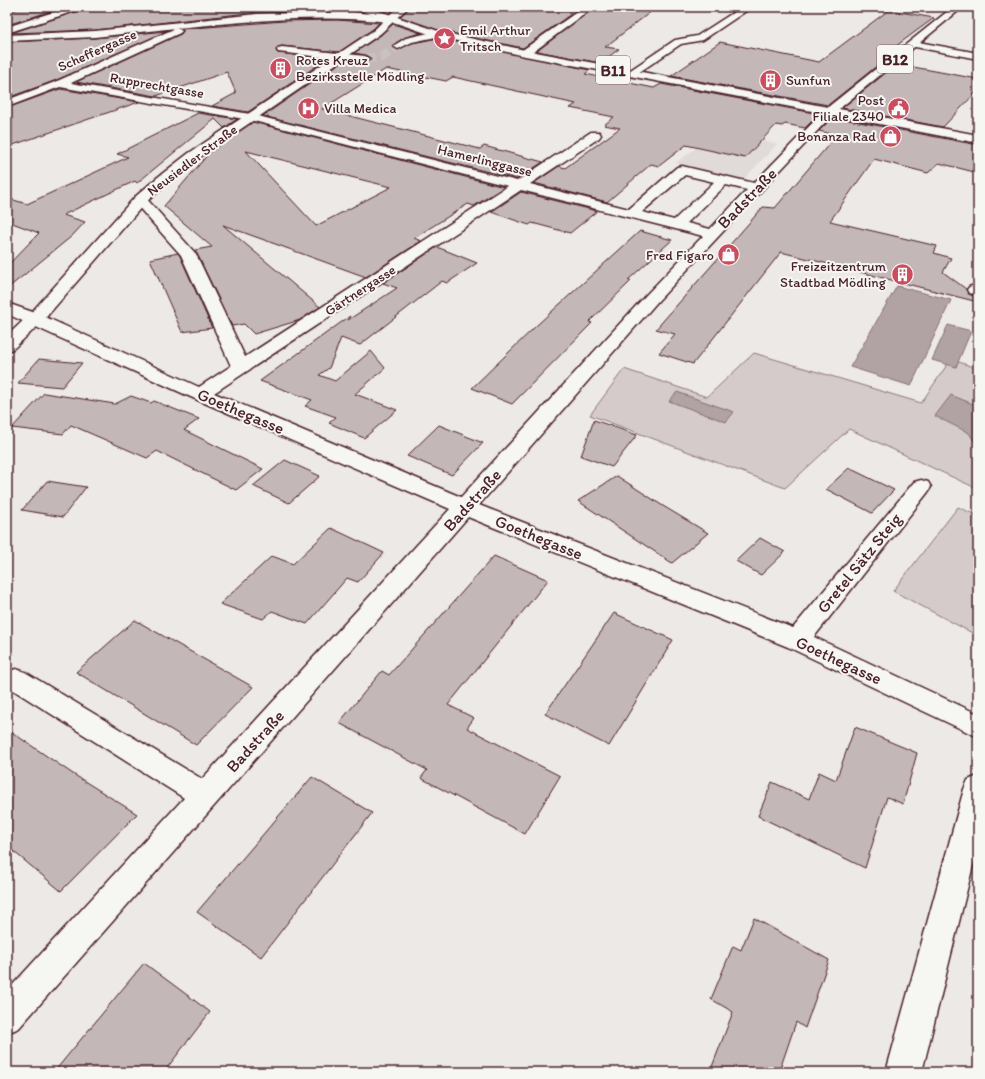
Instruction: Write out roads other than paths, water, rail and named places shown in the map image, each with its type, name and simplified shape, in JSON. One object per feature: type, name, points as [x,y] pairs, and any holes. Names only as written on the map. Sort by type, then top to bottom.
[{"type":"street","name":"B11","points":[[359,7],[438,34],[525,53],[830,111]]},
{"type":"street","name":"Neusiedler Straße","points":[[7,345],[34,318],[140,200],[193,156],[377,32],[390,18],[405,7]]},
{"type":"street","points":[[525,53],[590,7]]},
{"type":"street","points":[[631,73],[678,42],[700,38],[748,7]]},
{"type":"street","name":"Badstraße","points":[[7,1016],[652,298],[712,234],[830,111],[959,7]]},
{"type":"street","points":[[8,28],[75,8]]},
{"type":"street","points":[[7,38],[95,34],[257,17],[341,15],[390,18]]},
{"type":"street","name":"Scheffergasse","points":[[7,104],[59,84],[198,22]]},
{"type":"street","points":[[398,46],[409,40],[438,34]]},
{"type":"street","points":[[17,49],[31,41],[33,37]]},
{"type":"street","points":[[913,44],[978,56]]},
{"type":"street","points":[[282,50],[365,59]]},
{"type":"street","points":[[898,56],[913,58]]},
{"type":"street","name":"Rupprechtgasse","points":[[59,84],[250,117]]},
{"type":"street","points":[[830,111],[978,139]]},
{"type":"street","name":"Hamerlinggasse","points":[[250,117],[712,234]]},
{"type":"street","name":"Gärtnergasse","points":[[200,394],[595,135]]},
{"type":"street","points":[[633,213],[682,170],[756,188]]},
{"type":"street","points":[[677,225],[723,180]]},
{"type":"street","points":[[140,200],[188,254],[241,368]]},
{"type":"street","name":"Goethegasse","points":[[7,308],[34,318],[200,394],[465,507],[797,640],[978,726]]},
{"type":"street","name":"Gretel Sätz Steig","points":[[797,640],[921,486]]},
{"type":"street","points":[[16,678],[205,796]]},
{"type":"street","points":[[904,1072],[978,789]]},
{"type":"tunnel","points":[[365,59],[381,57],[398,46]]},
{"type":"place","name":"Emil Arthur Tritsch","points":[[445,38]]},
{"type":"place","name":"Rotes Kreuz Bezirksstelle Mödling","points":[[281,68]]},
{"type":"place","name":"Sunfun","points":[[770,80]]},
{"type":"place","name":"Villa Medica","points":[[308,108]]},
{"type":"place","name":"Post Filiale 2340","points":[[899,108]]},
{"type":"place","name":"Bonanza Rad","points":[[891,136]]},
{"type":"place","name":"Fred Figaro","points":[[729,255]]},
{"type":"place","name":"Freizeitzentrum Stadtbad Mödling","points":[[902,274]]}]
